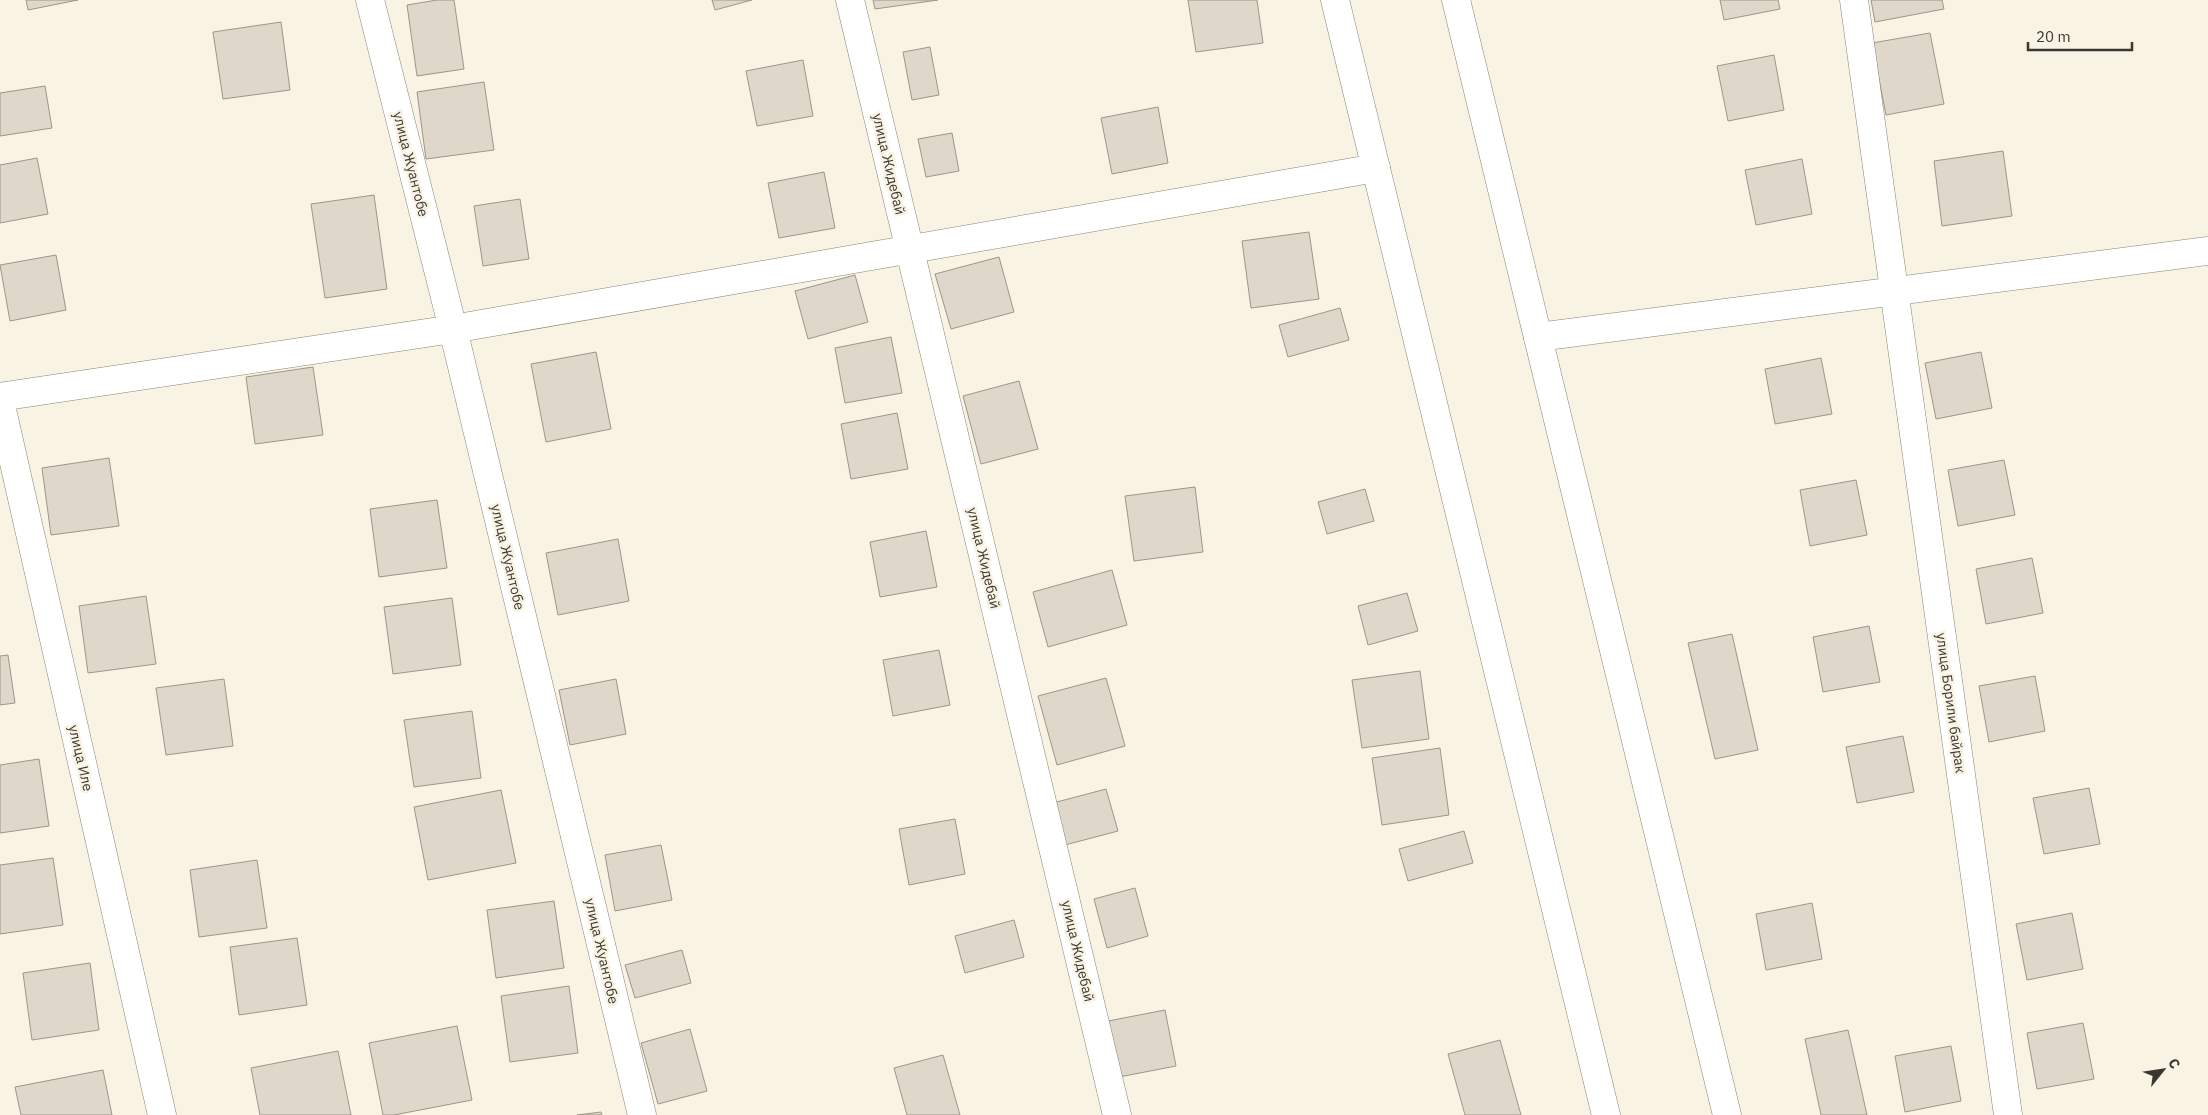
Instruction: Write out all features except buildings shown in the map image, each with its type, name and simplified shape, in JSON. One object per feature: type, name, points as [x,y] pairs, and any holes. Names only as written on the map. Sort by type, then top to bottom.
[{"type":"street","name":"улица Жуантобе","points":[[370,0],[453,329],[642,1115]]},
{"type":"street","name":"улица Жидебай","points":[[850,0],[1118,1115]]},
{"type":"street","points":[[1335,0],[1606,1115]]},
{"type":"street","points":[[1456,0],[1728,1115]]},
{"type":"street","name":"улица Борили байрак","points":[[1854,0],[2008,1115]]},
{"type":"street","points":[[0,397],[453,329],[1376,168]]},
{"type":"street","points":[[1538,337],[2208,252]]},
{"type":"street","name":"улица Иле","points":[[0,401],[162,1115]]}]
